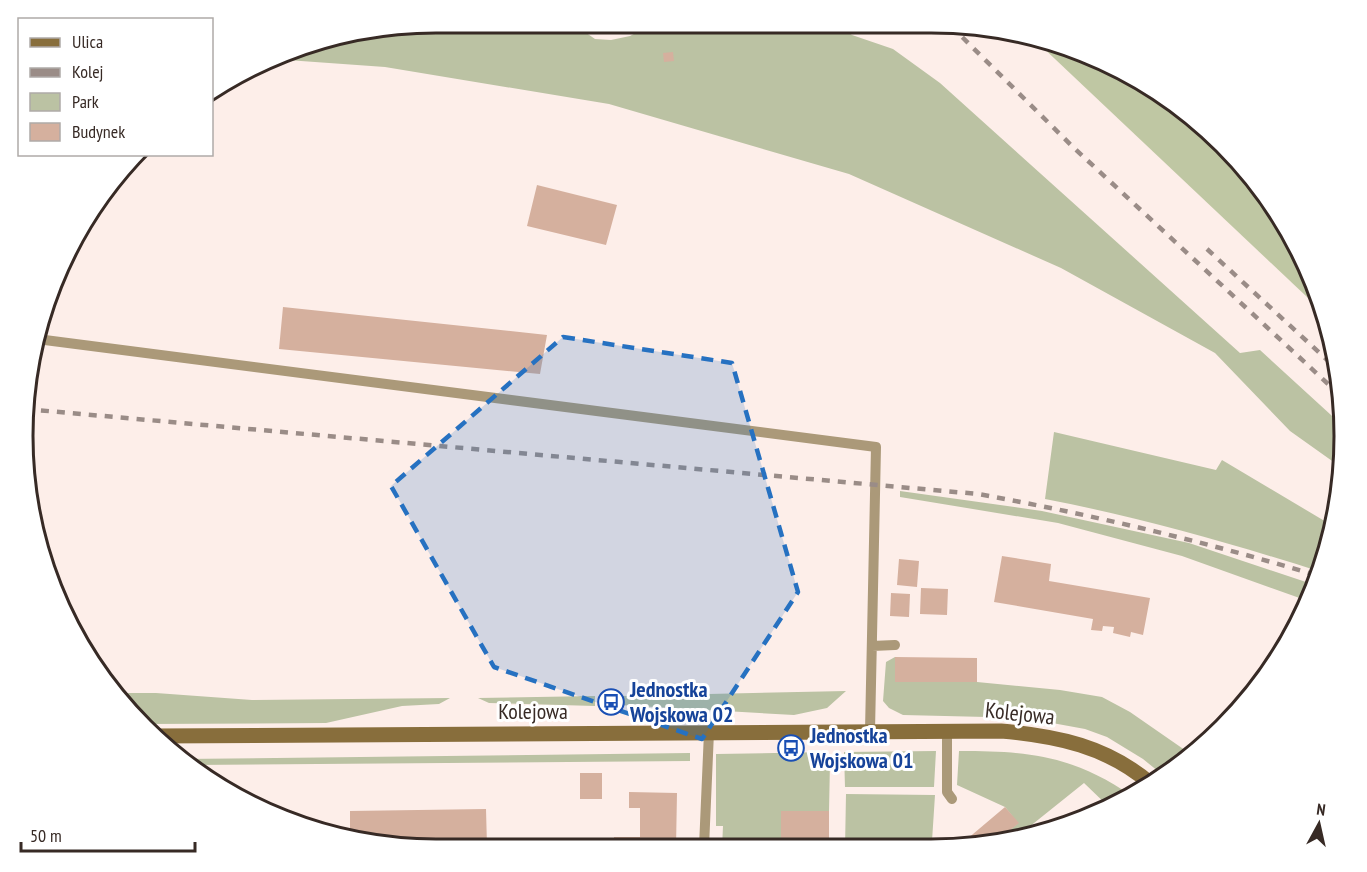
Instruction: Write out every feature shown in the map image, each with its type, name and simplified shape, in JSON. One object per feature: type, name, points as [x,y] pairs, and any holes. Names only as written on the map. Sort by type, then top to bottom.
[{"type":"street","name":"Kolejowa","points":[[167,736],[947,730],[1032,734],[1074,742],[1114,758],[1143,779]]},
{"type":"lane","points":[[45,340],[876,447],[870,731]]},
{"type":"lane","points":[[872,646],[895,645]]},
{"type":"lane","points":[[947,730],[947,792],[952,799]]},
{"type":"lane","points":[[704,839],[709,732]]},
{"type":"highlighted area","points":[[563,337],[732,363],[798,592],[702,739],[494,667],[391,486]]},
{"type":"green space","points":[[436,33],[586,33],[595,39],[611,40],[636,33],[849,33],[893,49],[940,83],[1240,353],[1260,350],[1333,417],[1333,462],[1290,431],[1215,353],[1061,268],[849,174],[609,104],[385,67],[291,60],[332,47],[383,36]]},
{"type":"green space","points":[[1045,50],[1085,64],[1133,87],[1197,133],[1234,170],[1266,212],[1292,258],[1311,301]]},
{"type":"green space","points":[[1054,432],[1216,470],[1222,460],[1325,521],[1312,569],[1184,531],[1045,499]]},
{"type":"green space","points":[[900,491],[1042,511],[1189,543],[1306,582],[1299,598],[1182,556],[1058,523],[900,497]]},
{"type":"green space","points":[[895,657],[896,682],[977,682],[1060,690],[1102,697],[1130,712],[1184,749],[1156,770],[1107,737],[1085,729],[1025,718],[903,715],[889,708],[883,701],[886,662]]},
{"type":"green space","points":[[846,691],[827,708],[794,715],[619,705],[620,696]]},
{"type":"green space","points":[[126,693],[252,700],[450,698],[439,704],[402,706],[326,723],[154,724]]},
{"type":"green space","points":[[595,696],[595,706],[489,703],[478,698]]},
{"type":"green space","points":[[936,751],[934,787],[845,787],[844,752]]},
{"type":"green space","points":[[959,751],[1007,752],[1029,754],[1069,764],[1090,772],[1123,790],[1102,800],[1084,783],[1030,826],[1008,831],[1018,823],[1005,807],[957,785]]},
{"type":"green space","points":[[827,752],[830,762],[829,811],[781,811],[781,839],[722,839],[723,826],[716,826],[716,754]]},
{"type":"green space","points":[[690,753],[690,761],[203,765],[195,759]]},
{"type":"green space","points":[[846,794],[935,795],[932,839],[845,839]]},
{"type":"building","points":[[673,52],[674,61],[664,62],[663,53]]},
{"type":"building","points":[[537,185],[617,205],[606,245],[527,226]]},
{"type":"building","points":[[283,307],[547,335],[540,374],[279,349]]},
{"type":"building","points":[[1002,556],[1051,564],[1049,581],[1150,598],[1143,635],[1131,632],[1130,637],[1113,633],[1114,627],[1103,626],[1102,631],[1091,630],[1093,619],[994,602]]},
{"type":"building","points":[[899,559],[919,561],[917,587],[897,585]]},
{"type":"building","points":[[921,588],[948,589],[947,615],[920,614]]},
{"type":"building","points":[[891,593],[910,594],[909,617],[890,616]]},
{"type":"building","points":[[895,657],[977,658],[977,682],[895,682]]},
{"type":"building","points":[[580,773],[602,773],[602,799],[580,799]]},
{"type":"building","points":[[629,792],[677,793],[676,839],[614,839],[614,837],[640,837],[640,808],[629,808]]},
{"type":"building","points":[[1005,807],[1019,823],[1009,831],[969,837]]},
{"type":"building","points":[[486,809],[487,839],[410,838],[357,831],[350,829],[350,811]]},
{"type":"building","points":[[781,811],[829,811],[829,839],[781,839]]},
{"type":"railway","points":[[959,34],[1073,147],[1331,387]]},
{"type":"railway","points":[[1207,249],[1326,359]]},
{"type":"railway","points":[[34,410],[978,494],[1150,530],[1310,573]]},
{"type":"place","name":"Jednostka Wojskowa 02","points":[[611,702]]},
{"type":"place","name":"Jednostka Wojskowa 01","points":[[791,748]]}]
